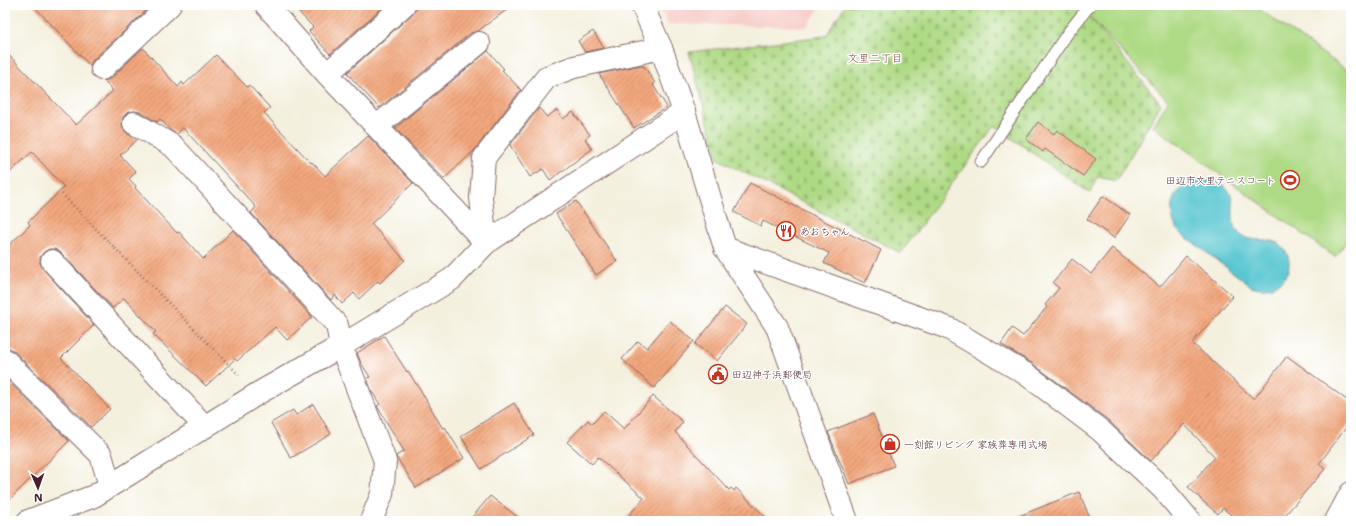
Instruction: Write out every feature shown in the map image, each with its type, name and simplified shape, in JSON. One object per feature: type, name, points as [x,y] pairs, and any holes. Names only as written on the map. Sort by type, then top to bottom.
[{"type":"street","points":[[102,69],[170,5]]},
{"type":"street","points":[[327,74],[404,5]]},
{"type":"street","points":[[642,5],[661,48],[684,112],[725,248],[777,327],[847,521]]},
{"type":"street","points":[[270,7],[327,74],[486,243]]},
{"type":"street","points":[[377,126],[479,43]]},
{"type":"street","points":[[486,243],[481,198],[484,158],[547,77],[574,67],[661,48]]},
{"type":"street","points":[[28,521],[94,496],[257,394],[341,346],[452,279],[486,243],[684,112]]},
{"type":"street","points":[[134,123],[173,146],[337,325],[341,346],[385,461],[382,494],[371,521]]},
{"type":"street","points":[[725,248],[948,328],[1026,374],[1100,430],[1163,489],[1190,521]]},
{"type":"street","points":[[52,261],[205,427]]},
{"type":"street","points":[[5,360],[101,455],[110,486]]},
{"type":"street","points":[[1336,521],[1351,493]]},
{"type":"lane","points":[[981,162],[1067,34],[1090,5]]},
{"type":"path","points":[[62,194],[257,394]]},
{"type":"shaded area","points":[[659,5],[821,5],[807,27],[667,24]]},
{"type":"green space","points":[[845,5],[1080,5],[1161,104],[1116,181],[1097,177],[1090,193],[994,126],[901,253],[718,159],[689,52],[826,36]]},
{"type":"green space","name":"田辺市文里テニスコート","points":[[1097,5],[1253,5],[1351,73],[1351,235],[1335,257],[1153,126],[1168,101],[1088,15]]},
{"type":"water","points":[[1205,179],[1220,184],[1231,194],[1234,224],[1240,234],[1245,238],[1275,242],[1280,245],[1286,253],[1289,261],[1288,269],[1285,277],[1279,283],[1271,287],[1262,288],[1251,286],[1178,231],[1172,212],[1172,204],[1175,196],[1179,190],[1186,185]]},
{"type":"building","points":[[33,5],[152,5],[93,60],[90,66]]},
{"type":"building","points":[[292,5],[385,5],[330,54],[309,31],[313,27]]},
{"type":"building","points":[[416,5],[513,5],[478,31],[471,33],[379,108],[347,73],[412,14],[416,9]]},
{"type":"building","points":[[593,31],[604,48],[585,52],[578,41]]},
{"type":"building","points":[[143,48],[178,87],[182,82],[184,85],[216,55],[247,87],[249,85],[270,108],[264,113],[325,176],[368,136],[413,183],[371,224],[405,260],[380,283],[378,281],[359,299],[354,293],[342,304],[335,295],[331,300],[251,213],[256,207],[183,128],[177,134],[170,130],[160,119],[157,122],[140,112],[128,112],[123,117],[123,129],[137,140],[120,155],[136,172],[129,179],[136,186],[135,188],[177,233],[179,232],[203,259],[233,230],[312,317],[287,340],[275,327],[237,361],[235,359],[206,386],[153,334],[156,332],[124,298],[113,308],[61,253],[55,249],[49,249],[40,257],[40,263],[43,269],[94,325],[61,358],[110,409],[91,427],[14,351],[9,348],[5,348],[5,249],[30,225],[28,222],[64,187],[32,152],[5,177],[5,51],[76,125],[113,91],[104,81],[111,78]]},
{"type":"building","points":[[488,51],[504,69],[502,70],[521,90],[474,151],[444,179],[395,128]]},
{"type":"building","points":[[641,65],[642,67],[644,66],[655,83],[653,85],[667,107],[634,128],[599,74]]},
{"type":"building","points":[[539,108],[547,117],[557,110],[563,119],[573,112],[590,135],[585,139],[592,149],[550,180],[543,169],[530,177],[510,145]]},
{"type":"building","points":[[1038,122],[1054,134],[1057,130],[1096,159],[1083,176],[1045,149],[1043,152],[1026,139]]},
{"type":"building","points":[[750,183],[881,250],[865,283],[824,263],[829,253],[763,221],[761,226],[734,212]]},
{"type":"building","points":[[1103,196],[1130,215],[1114,238],[1087,219]]},
{"type":"building","points":[[576,201],[617,261],[596,275],[556,214]]},
{"type":"building","points":[[1112,248],[1160,287],[1186,256],[1233,296],[1192,343],[1254,399],[1287,356],[1351,403],[1351,421],[1319,464],[1325,469],[1280,521],[1238,521],[1223,508],[1218,514],[1188,487],[1215,457],[1184,424],[1151,461],[1108,420],[1033,364],[1001,344],[1012,328],[1023,336],[1047,307],[1045,305],[1059,288],[1053,283],[1072,259],[1091,274]]},
{"type":"building","points":[[725,307],[747,324],[717,361],[695,344]]},
{"type":"building","points":[[670,321],[694,341],[654,388],[622,359],[638,341],[647,348]]},
{"type":"building","points":[[384,336],[407,372],[408,371],[417,384],[443,429],[445,427],[464,458],[416,488],[396,456],[404,451],[377,406],[380,404],[372,392],[367,378],[370,377],[361,363],[357,353]]},
{"type":"building","points":[[5,378],[69,441],[5,504]]},
{"type":"building","points":[[653,396],[683,422],[675,432],[729,490],[731,488],[734,491],[736,488],[770,521],[624,521],[644,498],[598,457],[592,464],[567,442],[588,420],[592,424],[604,411],[624,429]]},
{"type":"building","points":[[514,403],[534,435],[481,469],[461,436]]},
{"type":"building","points":[[313,404],[331,434],[291,458],[271,423],[293,410],[296,415]]},
{"type":"building","points":[[873,414],[894,466],[849,484],[828,432]]},
{"type":"building","points":[[1079,492],[1091,521],[1009,521],[1009,520]]},
{"type":"building","points":[[490,496],[523,521],[469,521]]},
{"type":"place","name":"田辺市文里テニスコート","points":[[1290,180]]},
{"type":"place","name":"あおちゃん","points":[[786,231]]},
{"type":"place","name":"田辺神子浜郵便局","points":[[718,374]]},
{"type":"place","name":"一刻館リビング 家族葬専用式場","points":[[890,444]]},
{"type":"district","name":"文里二丁目","points":[[875,58]]}]
